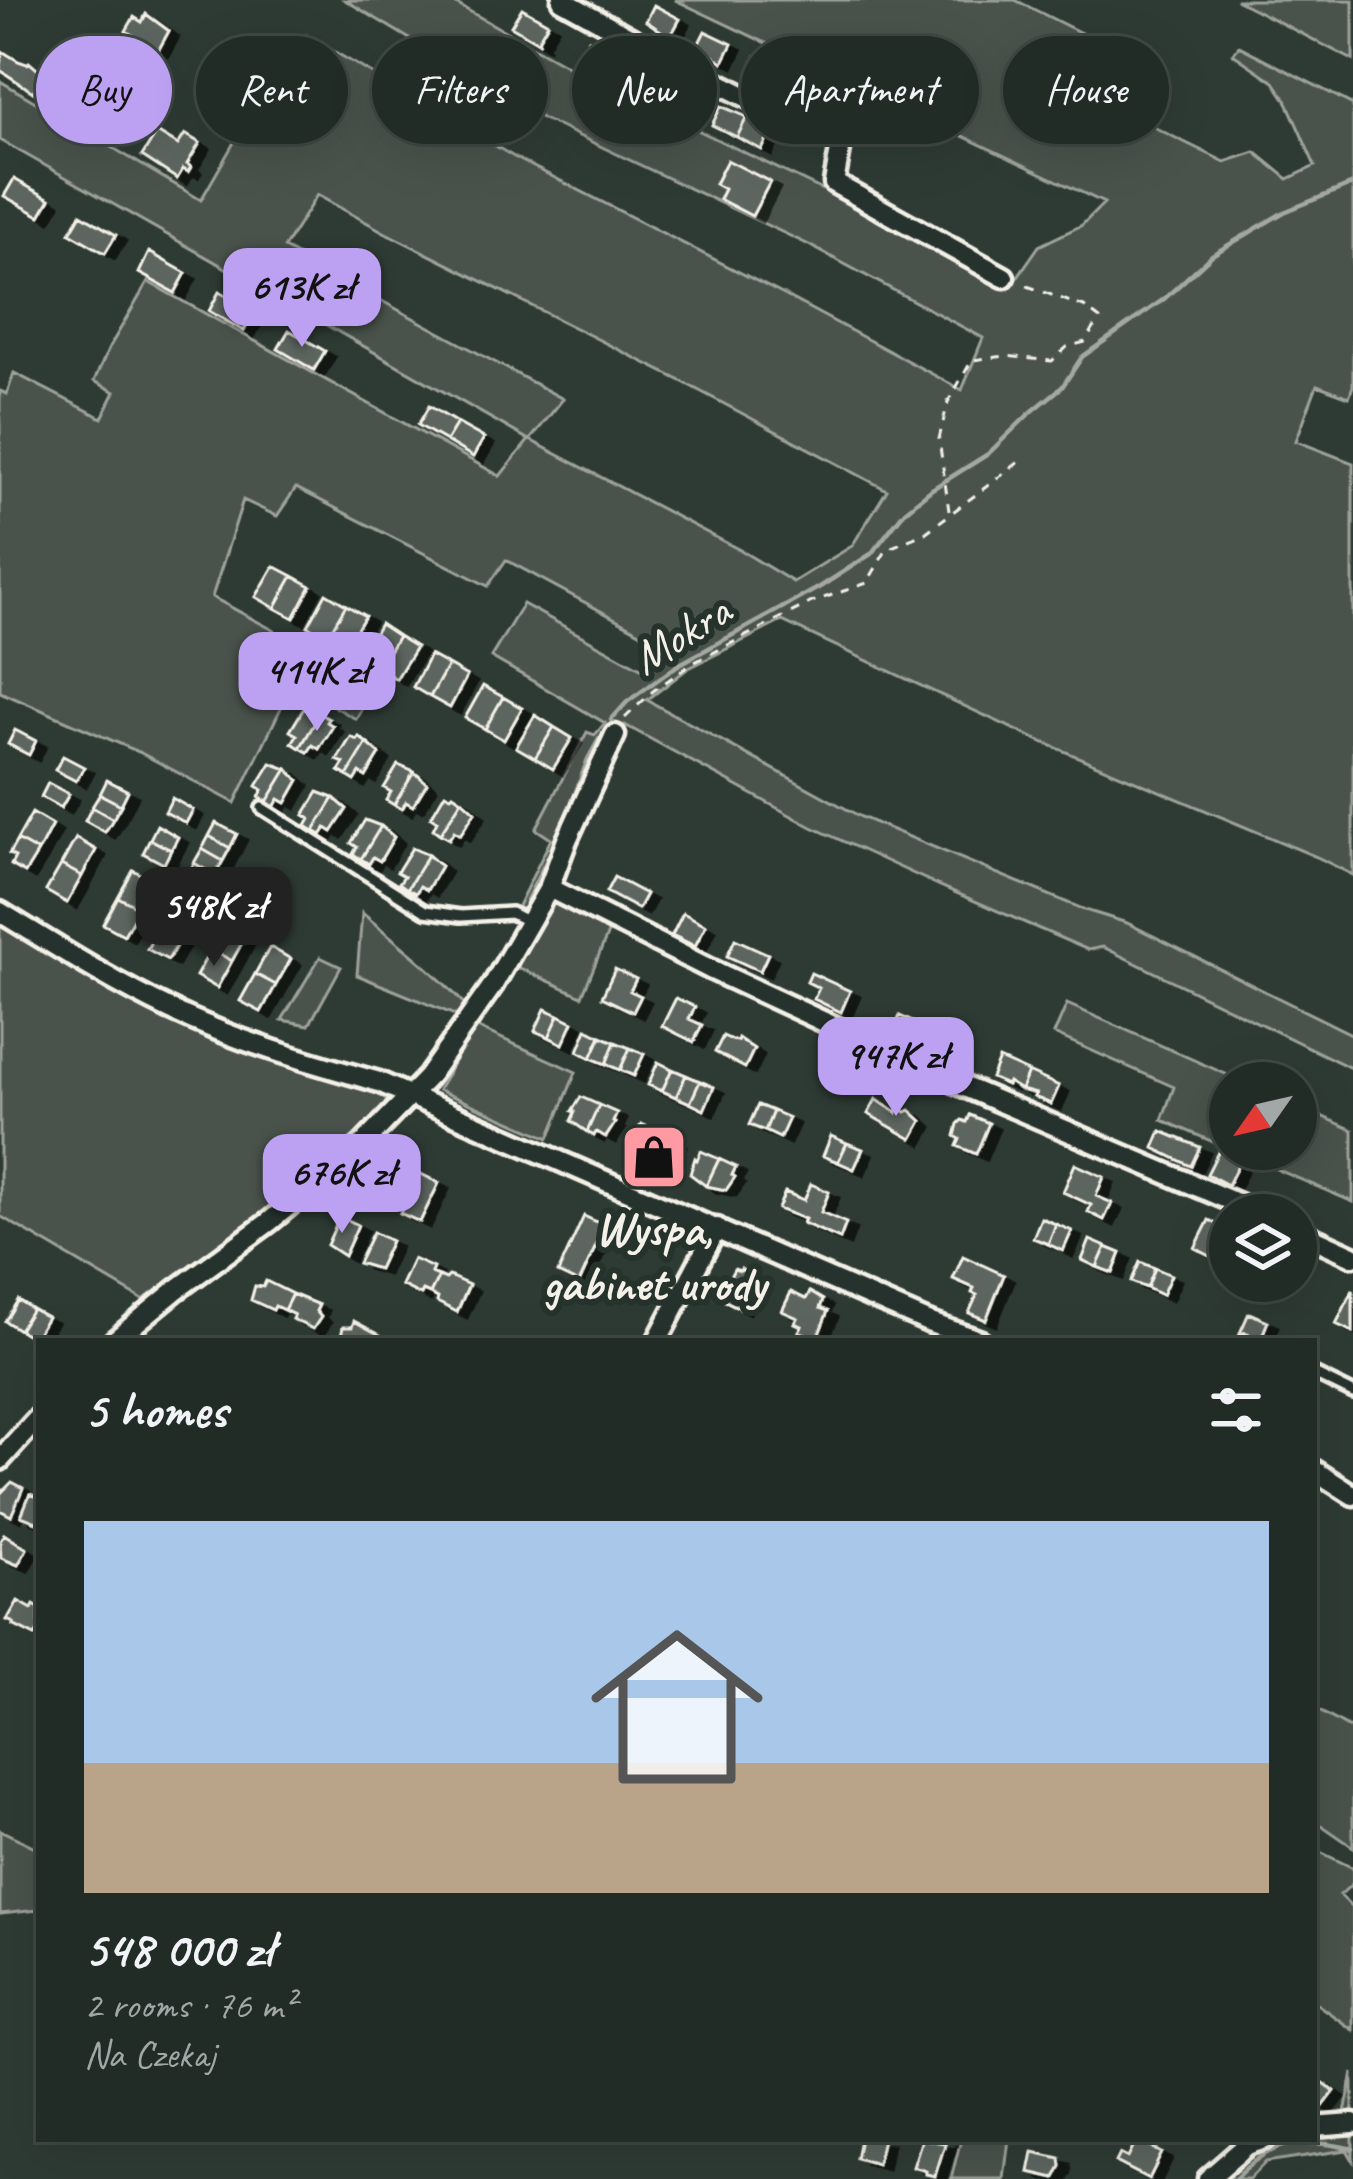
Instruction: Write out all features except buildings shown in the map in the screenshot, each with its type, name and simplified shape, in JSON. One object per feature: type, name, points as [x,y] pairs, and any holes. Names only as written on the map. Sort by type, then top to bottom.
[{"type":"street","points":[[562,0],[841,144],[833,183],[1004,277]]},
{"type":"street","name":"Mokra","points":[[118,1338],[284,1210],[362,1145],[411,1096],[472,1015],[550,888],[615,735]]},
{"type":"street","points":[[550,888],[926,1069],[1215,1194]]},
{"type":"street","points":[[0,912],[106,977],[173,1011],[292,1058],[379,1082],[973,1338]]},
{"type":"street","points":[[659,1338],[717,1228]]},
{"type":"street","points":[[1317,1240],[1353,1256]]},
{"type":"street","points":[[0,1460],[36,1420]]},
{"type":"street","points":[[1317,1471],[1350,1485]]},
{"type":"street","points":[[1317,2127],[1353,2124]]},
{"type":"street","points":[[1208,2179],[1256,2142]]},
{"type":"lane","points":[[262,808],[425,911],[461,916],[511,913],[529,922]]},
{"type":"lane","points":[[1317,1375],[1353,1393]]},
{"type":"path","points":[[950,515],[939,439],[948,402],[972,360],[1005,356],[1052,361],[1067,347],[1085,342],[1100,319],[1084,307],[1004,277]]},
{"type":"path","name":"Mokra","points":[[615,735],[627,714],[691,664],[812,602],[867,583],[887,549],[926,533],[1019,461]]},
{"type":"shaded area","points":[[345,0],[449,0],[514,36],[405,36]]},
{"type":"shaded area","points":[[675,0],[1015,0],[1087,36],[1003,36],[1003,144],[1169,144],[1169,135],[1225,162],[1255,152],[1288,179],[1315,166],[1286,100],[1274,82],[1233,54],[1239,46],[1353,105],[1353,386],[1349,397],[1317,385],[1296,441],[1353,463],[1353,875],[1035,739],[782,621],[687,669],[647,700],[861,817],[1127,923],[1353,1035],[1353,1069],[1103,947],[1088,950],[812,827],[625,725],[572,848],[561,843],[528,909],[517,908],[551,839],[536,829],[587,732],[595,735],[605,723],[491,657],[523,604],[648,672],[675,651],[506,560],[488,586],[296,488],[277,516],[243,500],[212,597],[375,685],[356,719],[293,683],[235,803],[139,752],[0,692],[0,391],[7,394],[14,373],[102,418],[115,392],[94,381],[148,282],[500,476],[529,440],[0,140],[0,81],[36,102],[36,144],[106,144],[201,200],[233,144],[348,144],[348,60],[372,74],[372,144],[492,144],[962,390],[983,338],[807,244],[596,144],[717,144],[717,139],[1009,289],[1039,246],[1082,225],[1104,203],[979,144],[979,36],[751,36]],"holes":[[[317,195],[887,490],[852,546],[793,582],[530,440],[563,399],[284,248]]]},
{"type":"shaded area","points":[[1236,0],[1353,0],[1353,60]]},
{"type":"shaded area","points":[[548,55],[572,69],[572,133],[548,121]]},
{"type":"shaded area","points":[[552,899],[610,928],[582,996],[513,965]]},
{"type":"shaded area","points":[[362,913],[465,1005],[457,1016],[357,975]]},
{"type":"shaded area","points":[[0,923],[168,1018],[385,1097],[382,1115],[256,1219],[143,1300],[0,1216]]},
{"type":"shaded area","points":[[320,957],[341,967],[309,1025],[282,1020]]},
{"type":"shaded area","points":[[1067,1004],[1209,1067],[1209,1140],[1162,1120],[1174,1087],[1054,1034]]},
{"type":"shaded area","points":[[474,1026],[576,1072],[549,1138],[438,1090]]},
{"type":"shaded area","points":[[1317,1114],[1353,1130],[1353,1202],[1278,1170],[1317,1170]]},
{"type":"shaded area","points":[[1317,1710],[1353,1730],[1353,1847],[1317,1822]]},
{"type":"shaded area","points":[[0,1830],[36,1848],[36,1910],[0,1914]]},
{"type":"shaded area","points":[[1317,1850],[1353,1868],[1353,1883],[1340,1895],[1353,1908],[1353,2030],[1317,2004]]},
{"type":"shaded area","points":[[1353,2073],[1353,2160],[1347,2150],[1266,2162],[1249,2179],[1221,2179],[1248,2149],[1268,2142],[1317,2142],[1317,2131],[1344,2118]]},
{"type":"shaded area","points":[[960,2142],[1009,2142],[1004,2179],[951,2179]]},
{"type":"waterway","points":[[611,720],[627,702],[678,665],[871,554],[905,511],[988,454],[1062,387],[1082,357],[1164,299],[1212,255],[1284,212],[1353,184]]},
{"type":"waterway","points":[[527,900],[599,739]]},
{"type":"waterway","points":[[1235,2179],[1262,2156],[1289,2144],[1353,2149]]},
{"type":"place","name":"Wyspa, gabinet urody","points":[[654,1157]]}]
